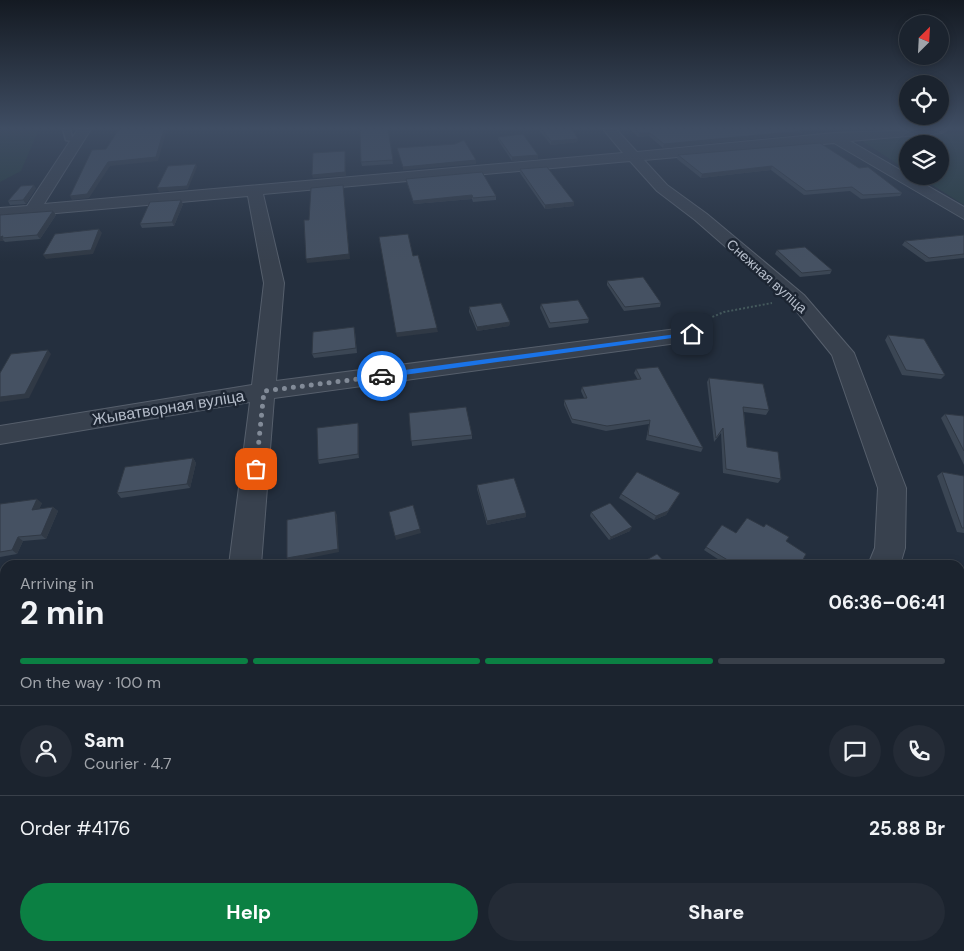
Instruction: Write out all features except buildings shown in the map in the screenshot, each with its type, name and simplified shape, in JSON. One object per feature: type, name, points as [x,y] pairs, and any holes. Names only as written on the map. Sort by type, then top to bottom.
[{"type":"street","points":[[32,210],[56,173]]},
{"type":"street","points":[[0,214],[433,173]]},
{"type":"street","name":"Снежная вуліца","points":[[649,173],[662,188],[701,217],[797,299],[844,353],[892,488],[890,548],[886,560]]},
{"type":"street","points":[[895,173],[964,214]]},
{"type":"street","points":[[246,560],[274,283],[254,189]]},
{"type":"street","name":"Жыватворная вуліца","points":[[0,435],[264,391],[692,334]]},
{"type":"path","points":[[692,334],[705,320],[724,312],[797,299]]},
{"type":"green space","points":[[0,173],[16,173],[0,182]]},
{"type":"green space","points":[[949,173],[964,173],[964,205],[932,185],[949,185]]},
{"type":"way so far","points":[[256,469],[264,391],[382,376]]},
{"type":"route","points":[[382,376],[692,334]]}]
